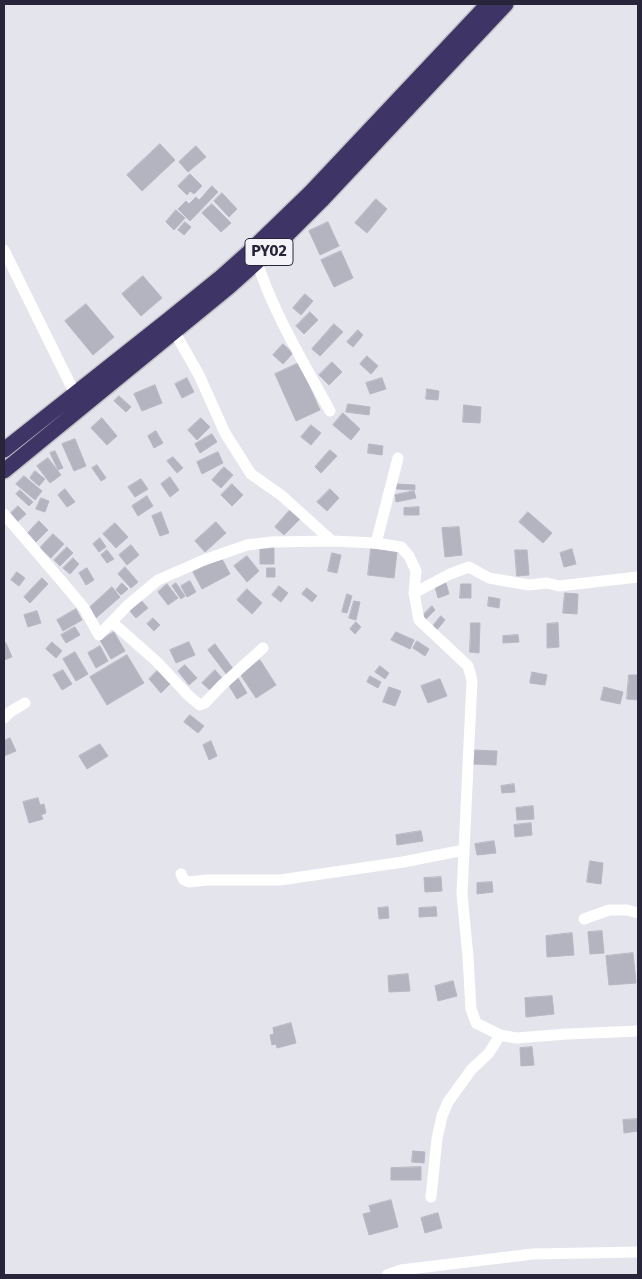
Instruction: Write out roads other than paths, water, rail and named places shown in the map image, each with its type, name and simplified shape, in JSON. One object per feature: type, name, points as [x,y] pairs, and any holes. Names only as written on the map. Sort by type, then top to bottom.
[{"type":"highway","name":"PY02","points":[[4,450],[221,277],[277,226],[488,4]]},
{"type":"highway","name":"PY02","points":[[4,471],[257,262],[321,201],[506,4]]},
{"type":"street","points":[[4,250],[75,394]]},
{"type":"street","points":[[257,262],[264,283],[281,320],[330,411]]},
{"type":"street","points":[[174,331],[199,375],[225,433],[251,474],[281,495],[332,541]]},
{"type":"street","points":[[376,543],[398,458]]},
{"type":"street","points":[[4,514],[84,608],[99,635],[128,605],[158,580],[204,560],[247,545],[271,542],[332,541],[376,543],[401,547],[409,556],[416,570],[414,593],[420,620],[468,666],[472,680],[462,894],[471,1009],[476,1023],[500,1035],[516,1038],[638,1031]]},
{"type":"street","points":[[414,593],[450,574],[469,567],[489,578],[529,585],[547,583],[559,586],[638,577]]},
{"type":"street","points":[[112,622],[156,661],[200,705],[206,703],[222,685],[263,648]]},
{"type":"street","points":[[4,718],[25,703]]},
{"type":"street","points":[[180,874],[184,880],[189,882],[207,880],[280,880],[403,862],[464,850]]},
{"type":"street","points":[[584,919],[609,910],[627,910],[638,913]]},
{"type":"street","points":[[431,1197],[437,1139],[442,1116],[448,1102],[470,1070],[489,1052],[500,1035]]},
{"type":"street","points":[[387,1275],[401,1270],[533,1254],[638,1252]]}]
